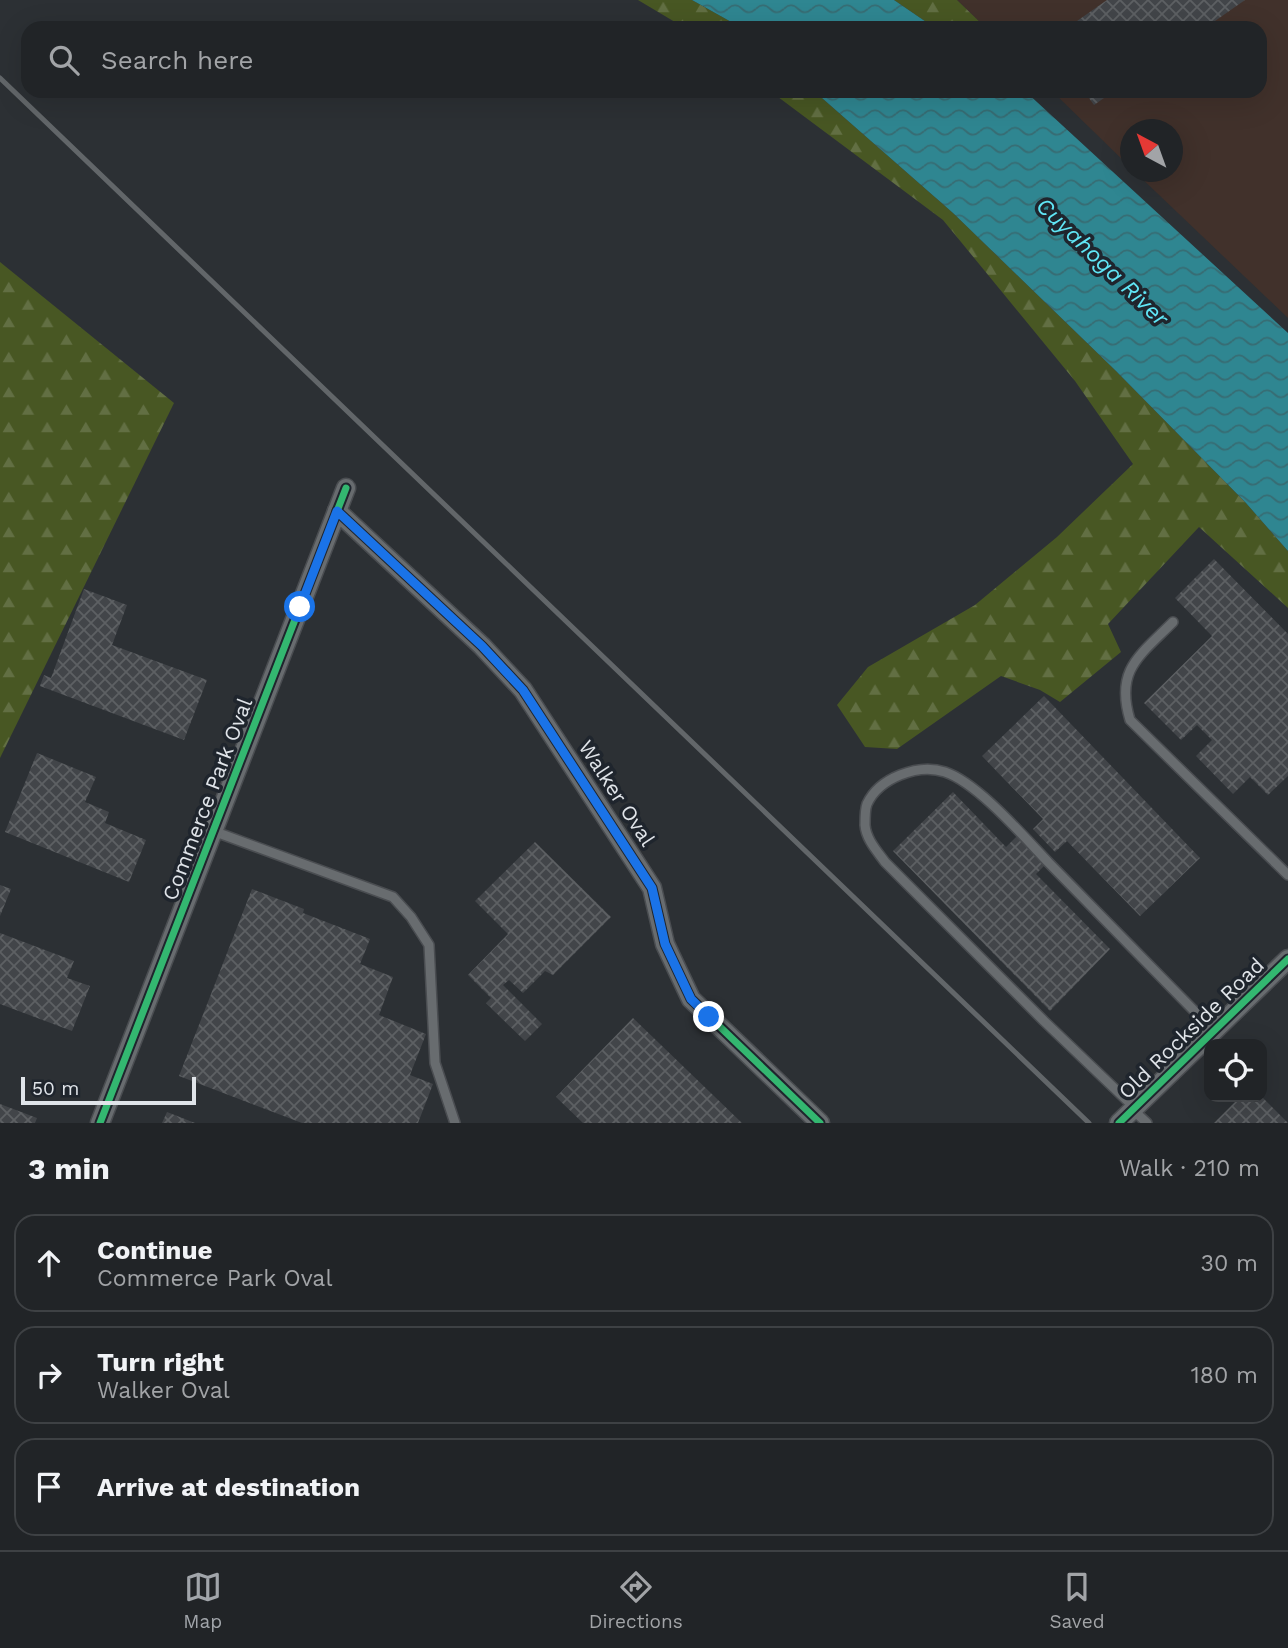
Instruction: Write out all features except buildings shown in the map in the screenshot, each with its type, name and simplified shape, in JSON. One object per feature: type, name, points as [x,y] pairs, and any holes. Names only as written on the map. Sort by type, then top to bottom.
[{"type":"street","name":"Commerce Park Oval","points":[[100,1123],[346,488]]},
{"type":"street","name":"Walker Oval","points":[[337,511],[482,646],[523,690],[652,888],[665,944],[691,999],[820,1123]]},
{"type":"street","name":"Old Rockside Road","points":[[1119,1123],[1288,959]]},
{"type":"lane","points":[[1173,622],[1135,664],[1125,680],[1125,701],[1130,720],[1288,876]]},
{"type":"lane","points":[[1147,1123],[885,862],[865,828],[866,805],[882,786],[904,773],[923,769],[945,772],[971,787],[1032,845],[1214,1031]]},
{"type":"lane","points":[[213,831],[393,897],[411,917],[429,946],[435,1063],[455,1123]]},
{"type":"shaded area","points":[[957,0],[1288,0],[1288,318],[1145,182],[1183,182],[1183,119],[1120,119],[1120,157],[1059,98],[1267,98],[1267,21],[979,21]]},
{"type":"green space","points":[[638,0],[692,0],[730,21],[673,21]]},
{"type":"green space","points":[[894,0],[957,0],[979,21],[925,21]]},
{"type":"green space","points":[[779,98],[822,98],[953,213],[1116,371],[1246,503],[1288,551],[1288,608],[1199,527],[1108,624],[1121,652],[1060,702],[1040,690],[1001,676],[897,749],[865,747],[837,705],[868,667],[975,605],[1057,537],[1133,464],[1075,381],[943,220]]},
{"type":"green space","points":[[0,262],[174,403],[0,758]]},
{"type":"water","points":[[692,0],[894,0],[925,21],[730,21]]},
{"type":"water","name":"Cuyahoga River","points":[[822,98],[1033,98],[1120,178],[1120,182],[1124,182],[1288,333],[1288,551],[1246,503],[1116,371],[953,213]]},
{"type":"railway","points":[[0,78],[1089,1123]]},
{"type":"cycle path","points":[[100,1123],[346,488]]},
{"type":"cycle path","points":[[337,511],[482,646],[523,690],[652,888],[665,944],[691,999],[820,1123]]},
{"type":"cycle path","points":[[1119,1123],[1288,959]]},
{"type":"route","points":[[300,607],[337,511],[482,646],[523,690],[652,888],[665,944],[691,999],[709,1017]]}]
